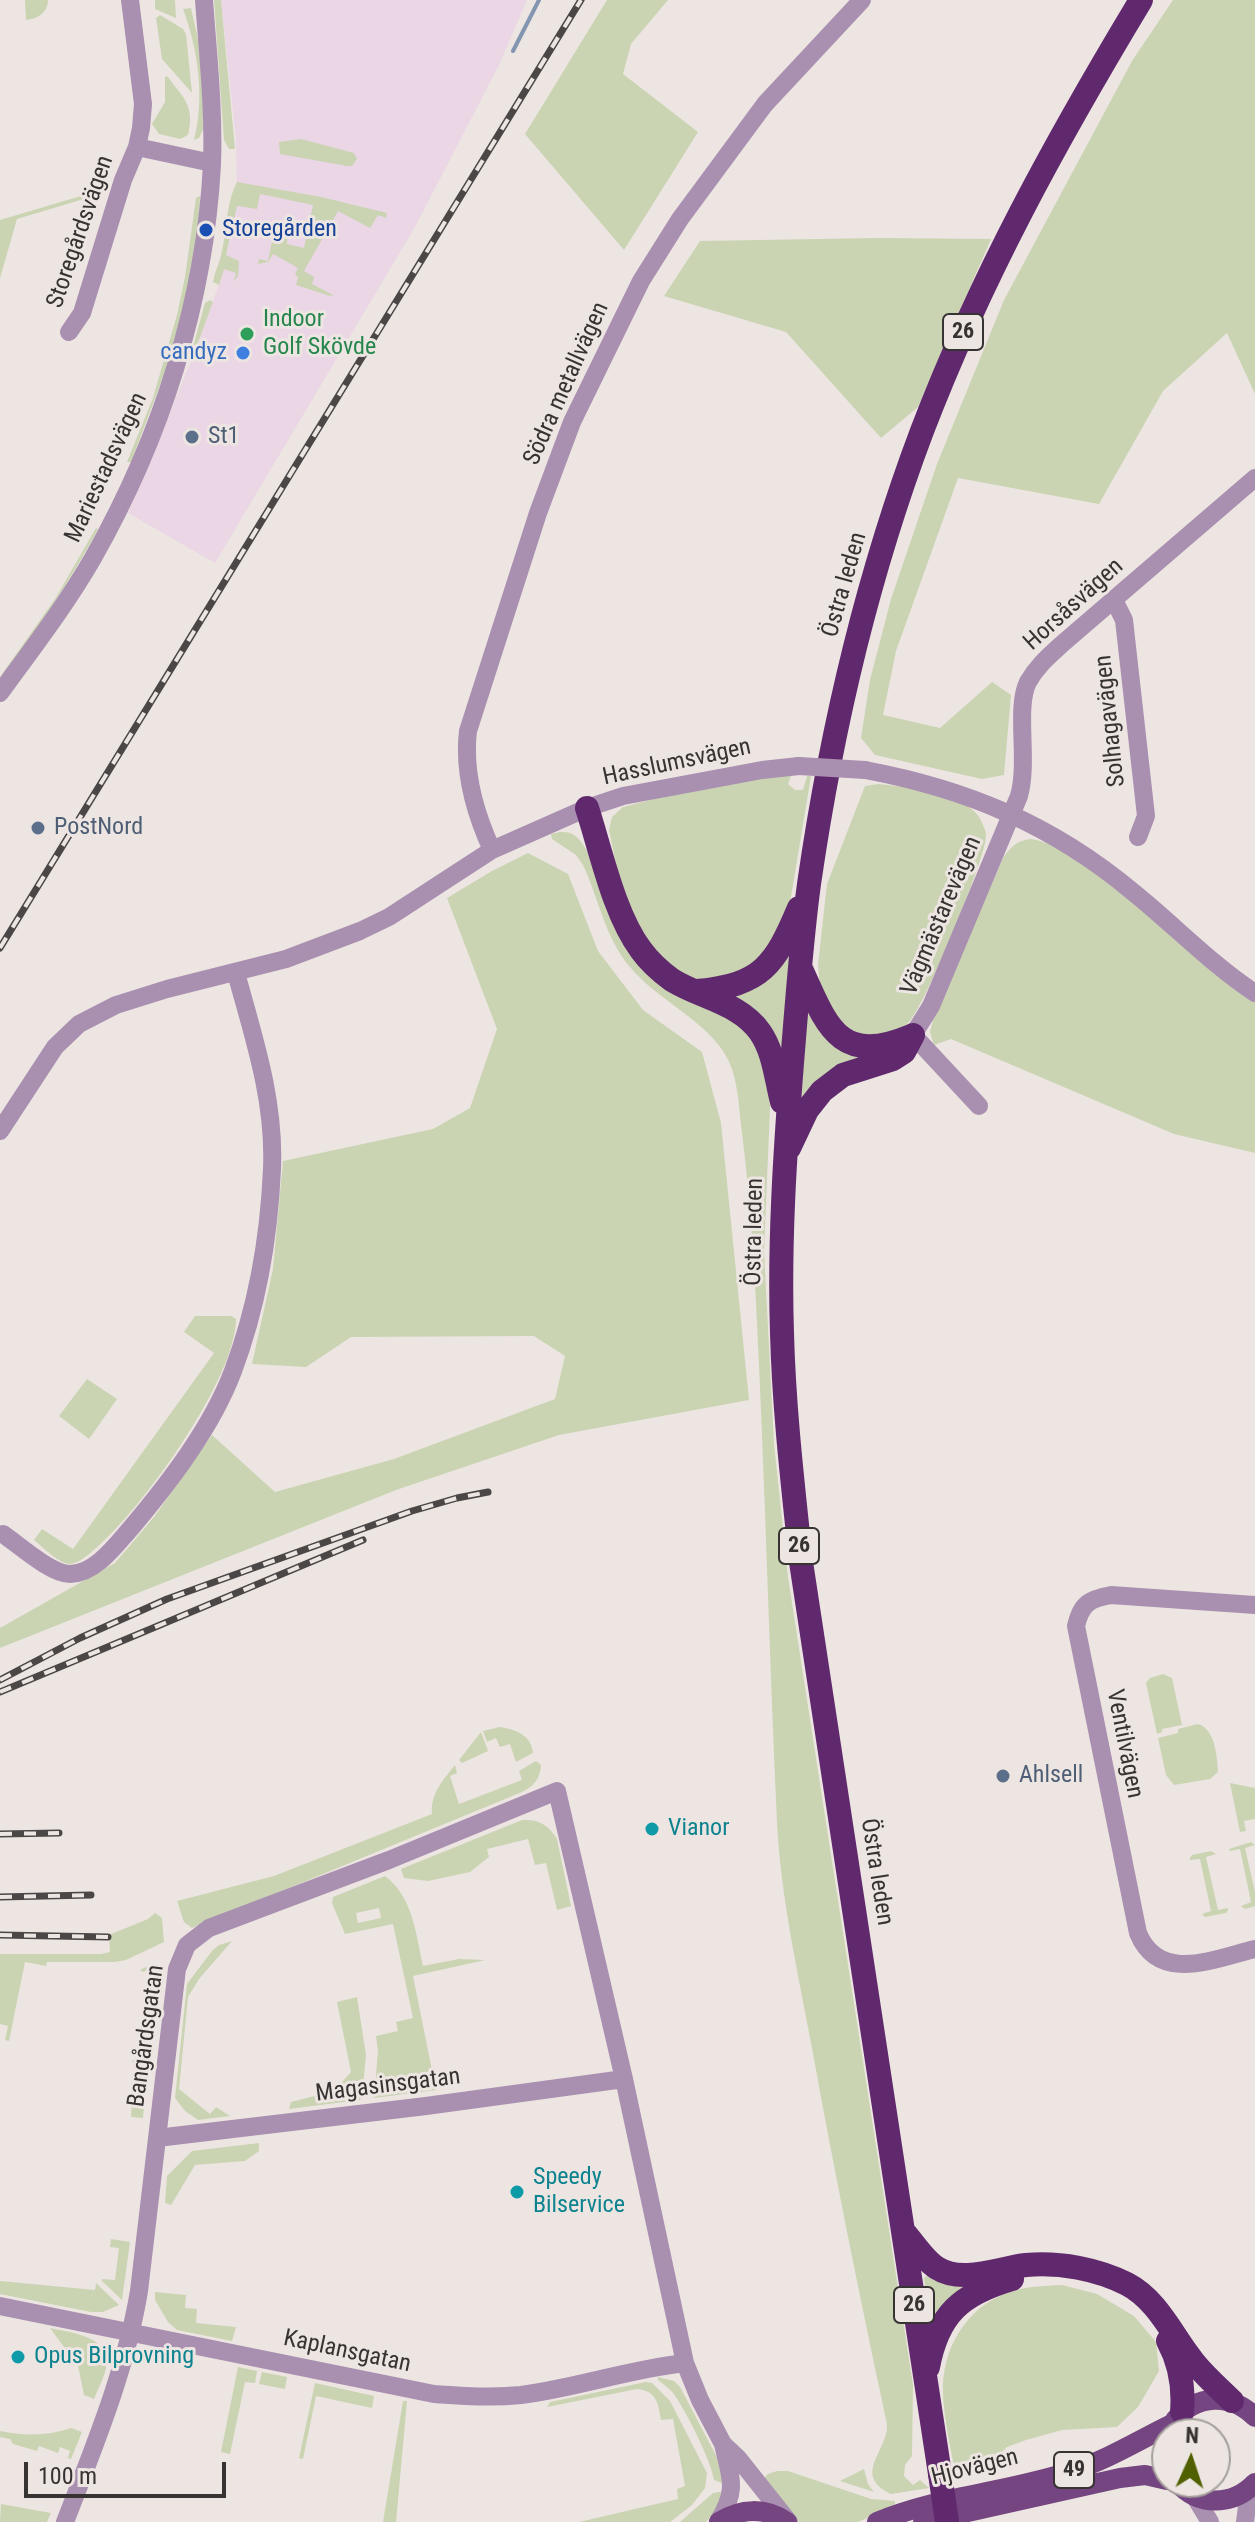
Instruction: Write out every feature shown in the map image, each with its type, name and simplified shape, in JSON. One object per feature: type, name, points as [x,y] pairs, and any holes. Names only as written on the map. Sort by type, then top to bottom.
[{"type":"highway","name":"Östra leden","points":[[947,2522],[801,1562],[786,1417],[782,1331],[787,1116],[809,885],[834,737],[876,571],[921,434],[969,317],[1024,203],[1141,0]]},
{"type":"highway","points":[[587,808],[623,920],[641,950],[672,979],[750,1020],[762,1034],[772,1059],[787,1116]]},
{"type":"highway","points":[[695,991],[726,988],[744,983],[759,974],[776,956],[785,940],[809,885]]},
{"type":"highway","points":[[800,966],[818,1010],[840,1036],[866,1046],[882,1045],[913,1035]]},
{"type":"highway","points":[[785,1158],[807,1110],[822,1091],[843,1075],[893,1059],[904,1052],[913,1035]]},
{"type":"highway","points":[[903,2230],[934,2266],[946,2272],[985,2272],[1046,2265],[1078,2268],[1130,2286],[1151,2303],[1191,2359],[1232,2401]]},
{"type":"highway","points":[[926,2381],[932,2350],[942,2323],[962,2301],[993,2285],[1026,2275],[1075,2276],[1123,2293],[1158,2327],[1170,2345],[1184,2389],[1175,2418]]},
{"type":"main road","name":"49","points":[[1182,2418],[1206,2400],[1232,2401]]},
{"type":"main road","points":[[1232,2401],[1255,2417]]},
{"type":"main road","name":"Hjovägen","points":[[877,2522],[914,2509],[1070,2472],[1151,2436]]},
{"type":"main road","name":"Hjovägen","points":[[923,2522],[1120,2478],[1151,2477]]},
{"type":"main road","name":"49","points":[[1203,2498],[1223,2501],[1237,2497],[1252,2486]]},
{"type":"main road","points":[[718,2522],[741,2512],[754,2511],[767,2512],[788,2522]]},
{"type":"street","name":"Storegårdsvägen","points":[[69,332],[82,313],[123,180],[137,147],[143,104],[130,0]]},
{"type":"street","name":"Mariestadsvägen","points":[[0,693],[52,623],[93,557],[158,417],[177,368],[196,291],[212,163],[212,102],[204,0]]},
{"type":"street","name":"Södra metallvägen","points":[[492,850],[471,791],[467,767],[468,731],[538,513],[572,422],[641,281],[680,219],[765,104],[862,0]]},
{"type":"street","name":"Storegårdsvägen","points":[[137,147],[212,163]]},
{"type":"street","name":"Horsåsvägen","points":[[1011,814],[1021,790],[1025,769],[1023,706],[1027,685],[1039,665],[1255,478]]},
{"type":"street","name":"Solhagavägen","points":[[1114,600],[1124,620],[1146,816],[1138,837]]},
{"type":"street","name":"Hasslumsvägen","points":[[0,1131],[55,1047],[79,1024],[116,1005],[286,959],[360,931],[389,917],[492,850],[620,791],[799,766],[865,770],[945,788],[1011,814],[1044,831],[1132,890],[1255,993]]},
{"type":"street","name":"Vägmästarevägen","points":[[913,1035],[931,1006],[1011,814]]},
{"type":"street","points":[[3,1534],[50,1568],[65,1575],[88,1569],[112,1549],[152,1503],[198,1440],[233,1372],[261,1269],[272,1166],[269,1099],[236,973]]},
{"type":"street","points":[[913,1035],[979,1106]]},
{"type":"street","name":"Ventilvägen","points":[[1255,1605],[1111,1595],[1086,1604],[1079,1612],[1076,1626],[1143,1946],[1162,1961],[1175,1965],[1255,1949]]},
{"type":"street","name":"Bangårdsgatan","points":[[65,2522],[132,2332],[177,1969],[187,1945],[209,1928],[389,1860],[557,1791],[624,2079]]},
{"type":"street","points":[[624,2079],[685,2363],[723,2444],[731,2477],[731,2496],[718,2522]]},
{"type":"street","name":"Magasinsgatan","points":[[157,2138],[624,2079]]},
{"type":"street","name":"Kaplansgatan","points":[[0,2306],[399,2388],[462,2396],[524,2394],[685,2363]]},
{"type":"street","points":[[723,2444],[738,2458],[788,2522]]},
{"type":"street","points":[[1245,2522],[1252,2486]]},
{"type":"street","points":[[1189,2498],[1210,2522]]},
{"type":"shaded area","points":[[221,0],[527,0],[499,65],[415,227],[215,563],[128,513],[192,359],[221,279],[237,205],[236,140]]},
{"type":"green space","points":[[25,0],[48,0],[42,14],[26,20]]},
{"type":"green space","points":[[155,0],[175,0],[176,18],[155,9]]},
{"type":"green space","points":[[214,0],[221,0],[235,149],[229,149],[224,140]]},
{"type":"green space","points":[[607,0],[668,0],[631,44],[623,74],[698,132],[624,250],[525,134]]},
{"type":"green space","points":[[1173,0],[1255,0],[1255,394],[1227,333],[1163,391],[1099,504],[958,478],[896,651],[883,715],[940,728],[992,682],[1011,695],[1004,775],[982,779],[875,755],[861,738],[870,680],[891,599],[937,464],[1004,300],[1132,61]]},
{"type":"green space","points":[[191,8],[200,48],[204,116],[203,130],[194,140],[199,107],[198,74],[193,40],[183,9]]},
{"type":"green space","points":[[160,15],[186,34],[192,93],[162,59],[156,18]]},
{"type":"green space","points":[[167,76],[189,109],[188,135],[180,139],[159,134],[152,124],[165,102]]},
{"type":"green space","points":[[301,139],[354,153],[357,159],[352,166],[347,166],[280,154],[279,142]]},
{"type":"green space","points":[[237,182],[321,197],[387,213],[386,218],[378,215],[370,228],[338,211],[304,271],[314,277],[312,284],[333,295],[330,296],[296,285],[298,268],[273,254],[268,262],[258,264],[259,259],[268,261],[274,232],[288,235],[287,244],[304,248],[313,205],[260,194],[257,209],[237,206],[226,255],[239,261],[238,276],[234,281],[236,273],[224,269],[219,285],[213,282]]},
{"type":"green space","points":[[108,188],[107,192],[17,219],[0,278],[0,220]]},
{"type":"green space","points":[[200,196],[198,238],[175,345],[131,462],[127,462],[153,398],[177,315],[196,198]]},
{"type":"green space","points":[[991,239],[918,407],[881,438],[786,332],[664,296],[700,241]]},
{"type":"green space","points":[[213,302],[192,359],[205,303]]},
{"type":"green space","points":[[96,528],[63,588],[0,682],[0,677],[55,599]]},
{"type":"green space","points":[[777,775],[791,776],[788,784],[795,790],[803,790],[807,776],[811,776],[787,921],[748,973],[693,980],[675,971],[652,950],[636,926],[619,880],[609,830],[612,817],[623,807],[678,793]]},
{"type":"green space","points":[[878,784],[930,792],[957,800],[978,815],[986,835],[954,931],[917,1011],[909,1022],[896,1031],[851,1036],[820,990],[818,965],[827,884],[865,786]]},
{"type":"green space","points":[[551,834],[572,834],[587,851],[617,933],[642,968],[673,992],[747,1027],[771,1084],[764,1251],[774,1444],[788,1577],[913,2385],[912,2456],[905,2465],[904,2476],[913,2485],[920,2480],[929,2488],[891,2494],[874,2480],[874,2464],[887,2423],[829,2140],[782,1880],[777,1823],[755,1282],[747,1176],[734,1077],[714,1039],[642,980],[621,956],[583,865],[576,855],[552,839]]},
{"type":"green space","points":[[1030,839],[1062,850],[1079,860],[1255,1001],[1255,1153],[1174,1134],[951,1039],[934,1045],[930,1032],[933,1020],[1003,858],[1014,845]]},
{"type":"green space","points":[[528,853],[568,874],[598,951],[643,1010],[702,1052],[721,1123],[749,1400],[559,1435],[396,1490],[0,1648],[0,1628],[115,1563],[154,1517],[212,1435],[275,1492],[394,1459],[555,1399],[565,1356],[534,1336],[351,1337],[306,1367],[252,1364],[273,1269],[283,1161],[433,1129],[470,1108],[497,1029],[447,898]]},
{"type":"green space","points":[[790,944],[781,1057],[723,994]]},
{"type":"green space","points":[[808,1007],[876,1052],[801,1108],[806,1014]]},
{"type":"green space","points":[[195,1316],[231,1316],[236,1319],[232,1345],[204,1408],[160,1475],[115,1530],[81,1560],[70,1564],[61,1561],[34,1540],[42,1529],[73,1549],[214,1353],[184,1332]]},
{"type":"green space","points":[[87,1379],[117,1399],[89,1439],[59,1416]]},
{"type":"green space","points":[[1163,1674],[1172,1678],[1182,1725],[1162,1729],[1157,1734],[1146,1683],[1150,1678]]},
{"type":"green space","points":[[1198,1724],[1212,1737],[1218,1772],[1210,1779],[1174,1785],[1166,1775],[1158,1738]]},
{"type":"green space","points":[[500,1727],[522,1734],[533,1753],[516,1762],[510,1744],[500,1747],[496,1738],[487,1742],[483,1731]]},
{"type":"green space","points":[[481,1732],[488,1751],[462,1763],[459,1760]]},
{"type":"green space","points":[[536,1761],[541,1765],[538,1778],[522,1792],[192,1928],[184,1922],[177,1901],[274,1876],[432,1814],[435,1794],[455,1765],[457,1773],[450,1776],[459,1804],[522,1780],[519,1771]]},
{"type":"green space","points":[[1230,1783],[1255,1788],[1255,1819],[1244,1821],[1246,1831],[1240,1832]]},
{"type":"green space","points":[[522,1820],[542,1824],[557,1839],[571,1906],[557,1910],[546,1863],[535,1865],[528,1839],[487,1849],[489,1857],[470,1872],[428,1881],[404,1878],[401,1869]]},
{"type":"green space","points":[[1251,1842],[1255,1845],[1245,1848],[1255,1906],[1245,1909],[1241,1906],[1251,1902],[1240,1849],[1229,1849]]},
{"type":"green space","points":[[1211,1851],[1216,1854],[1206,1857],[1218,1910],[1228,1910],[1205,1917],[1202,1914],[1211,1911],[1200,1859],[1190,1858]]},
{"type":"green space","points":[[385,1876],[402,1894],[407,1905],[423,1966],[459,1959],[485,1960],[413,1976],[436,2090],[374,2098],[378,2051],[376,2036],[398,2031],[396,2022],[413,2018],[393,1924],[345,1934],[332,1903],[333,1897]],"holes":[[[379,1908],[381,1918],[358,1923],[356,1913]]]},
{"type":"green space","points":[[155,1913],[162,1918],[164,1942],[126,1960],[47,1962],[46,1966],[25,1962],[9,2041],[5,2040],[8,2026],[0,2024],[0,1954],[110,1952],[109,1935]]},
{"type":"green space","points":[[232,1941],[199,1979],[188,1997],[179,2089],[210,2114],[216,2107],[230,2116],[198,2120],[185,2111],[175,2098],[187,1984],[212,1951]]},
{"type":"green space","points":[[152,1964],[158,1968],[150,2055],[148,2066],[139,2068],[132,2061],[144,2052],[153,1973],[149,1969],[140,1970]]},
{"type":"green space","points":[[357,1997],[366,2055],[360,2100],[289,2109],[291,2102],[334,2091],[351,2072],[337,2002]]},
{"type":"green space","points":[[142,2082],[146,2084],[143,2118],[131,2117],[132,2099],[140,2099]]},
{"type":"green space","points":[[259,2143],[259,2151],[245,2161],[195,2165],[171,2205],[165,2203],[167,2176],[192,2151]]},
{"type":"green space","points":[[111,2239],[130,2242],[122,2300],[102,2281],[115,2280],[119,2248],[110,2247]]},
{"type":"green space","points":[[928,2275],[982,2279],[933,2323],[930,2322],[924,2278]]},
{"type":"green space","points":[[0,2281],[95,2290],[96,2283],[119,2305],[103,2312],[91,2312],[0,2294]]},
{"type":"green space","points":[[1062,2285],[1097,2294],[1134,2316],[1156,2342],[1159,2371],[1138,2407],[1117,2427],[1062,2430],[1026,2440],[1007,2447],[981,2472],[968,2474],[962,2470],[955,2473],[946,2424],[943,2378],[958,2333],[979,2309],[1007,2293]]},
{"type":"green space","points":[[155,2292],[186,2295],[185,2308],[197,2309],[196,2323],[236,2327],[232,2341],[177,2330],[168,2322],[155,2300]]},
{"type":"green space","points":[[50,2328],[79,2334],[103,2349],[106,2368],[94,2399],[84,2395],[78,2366]]},
{"type":"green space","points":[[238,2367],[257,2371],[255,2383],[245,2382],[230,2454],[221,2452]]},
{"type":"green space","points":[[262,2372],[287,2377],[285,2389],[259,2384]]},
{"type":"green space","points":[[658,2377],[674,2381],[680,2387],[719,2461],[725,2484],[714,2480],[690,2422],[673,2393]]},
{"type":"green space","points":[[315,2383],[374,2396],[372,2408],[316,2396],[303,2459],[299,2458]]},
{"type":"green space","points":[[652,2383],[670,2401],[707,2473],[705,2488],[692,2505],[670,2522],[579,2522],[678,2499],[677,2489],[685,2486],[673,2419],[661,2420],[657,2403],[649,2392],[637,2389],[547,2407],[550,2402]]},
{"type":"green space","points":[[403,2401],[407,2401],[396,2522],[383,2522]]},
{"type":"green space","points":[[71,2428],[82,2432],[71,2459],[68,2458],[70,2451],[60,2447],[58,2453],[39,2446],[37,2451],[0,2437],[0,2431],[36,2434]]},
{"type":"green space","points":[[864,2469],[874,2492],[840,2481]]},
{"type":"green space","points":[[777,2471],[788,2471],[871,2499],[895,2501],[895,2506],[858,2522],[799,2522],[762,2480]]},
{"type":"green space","points":[[725,2491],[718,2508],[706,2522],[680,2522],[713,2493]]},
{"type":"green space","points":[[1,2504],[51,2513],[47,2522],[0,2522]]},
{"type":"waterway","points":[[513,51],[539,0]]},
{"type":"railway","points":[[0,948],[581,0]]},
{"type":"railway","points":[[0,1680],[80,1638],[167,1599],[412,1511],[488,1492]]},
{"type":"railway","points":[[0,1692],[363,1540]]},
{"type":"railway","points":[[0,1834],[59,1833]]},
{"type":"railway","points":[[0,1897],[91,1895]]},
{"type":"railway","points":[[0,1935],[108,1937]]},
{"type":"place","name":"Storegården","points":[[206,230]]},
{"type":"place","name":"Indoor Golf Skövde","points":[[247,334]]},
{"type":"place","name":"candyz","points":[[243,353]]},
{"type":"place","name":"St1","points":[[192,437]]},
{"type":"place","name":"PostNord","points":[[38,828]]},
{"type":"place","name":"Ahlsell","points":[[1003,1776]]},
{"type":"place","name":"Vianor","points":[[652,1829]]},
{"type":"place","name":"Speedy Bilservice","points":[[517,2192]]},
{"type":"place","name":"Opus Bilprovning","points":[[18,2357]]}]
